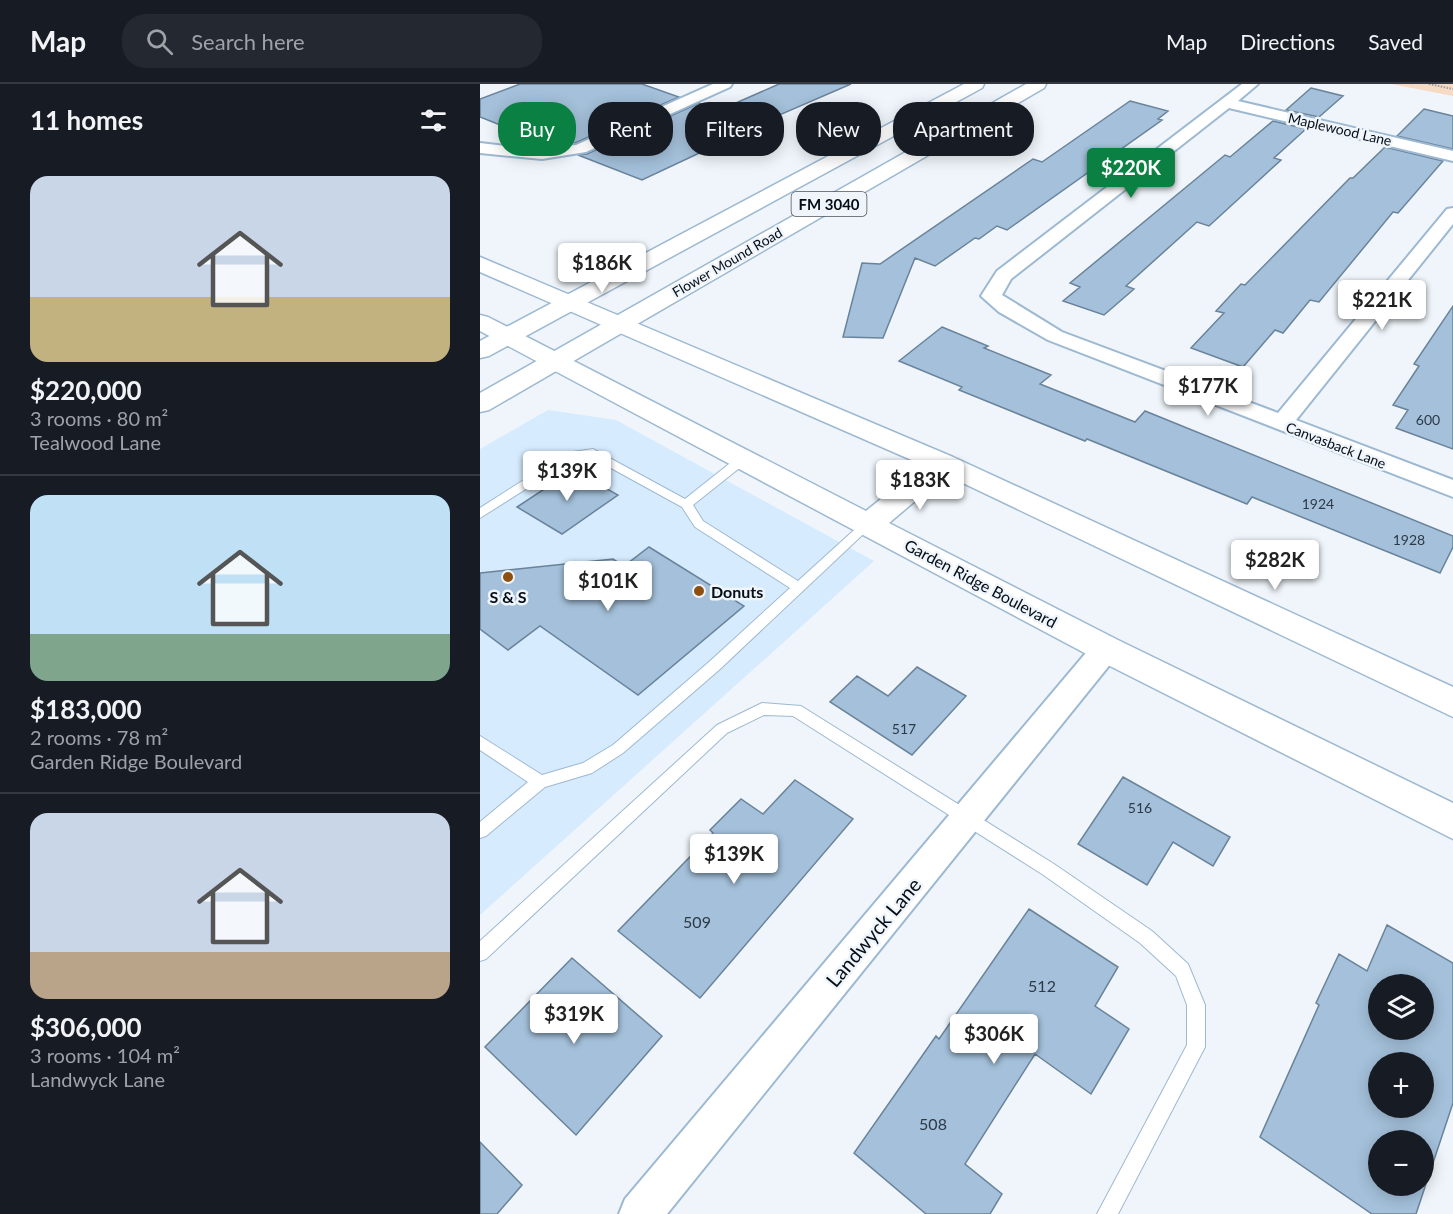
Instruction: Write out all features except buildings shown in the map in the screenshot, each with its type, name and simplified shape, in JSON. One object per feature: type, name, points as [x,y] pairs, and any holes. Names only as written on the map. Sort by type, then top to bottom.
[{"type":"main road","name":"FM 3040","points":[[480,351],[976,84]]},
{"type":"main road","name":"Flower Mound Road","points":[[480,404],[1038,84]]},
{"type":"main road","points":[[480,264],[943,463],[1453,703]]},
{"type":"main road","name":"Garden Ridge Boulevard","points":[[480,322],[1106,649],[1453,822]]},
{"type":"main road","points":[[868,524],[943,463]]},
{"type":"street","points":[[480,148],[533,156],[580,149],[725,84]]},
{"type":"street","points":[[1226,103],[1251,84]]},
{"type":"street","name":"Maplewood Lane","points":[[1226,103],[1453,156]]},
{"type":"street","name":"Canvasback Lane","points":[[1226,103],[1004,275],[991,296],[1006,308],[1055,336],[1453,489]]},
{"type":"street","points":[[1281,424],[1453,213]]},
{"type":"street","name":"Landwyck Lane","points":[[640,1214],[1106,649]]},
{"type":"lane","points":[[480,514],[570,456],[593,453],[686,504],[699,524],[798,587]]},
{"type":"lane","points":[[686,504],[743,459]]},
{"type":"lane","points":[[480,831],[540,782],[587,768],[618,749],[714,666],[868,524]]},
{"type":"lane","points":[[480,953],[722,729],[762,709],[796,710],[1048,869],[1146,937],[1182,970],[1196,1005],[1196,1047],[1107,1214]]},
{"type":"lane","points":[[480,742],[540,782]]},
{"type":"path","points":[[1429,84],[1453,89]]},
{"type":"shaded area","points":[[1391,84],[1453,84],[1453,96]]},
{"type":"shaded area","points":[[548,410],[616,420],[874,561],[480,915],[480,449]]},
{"type":"place","name":"S & S","points":[[508,577]]},
{"type":"place","name":"Donuts","points":[[699,591]]}]
